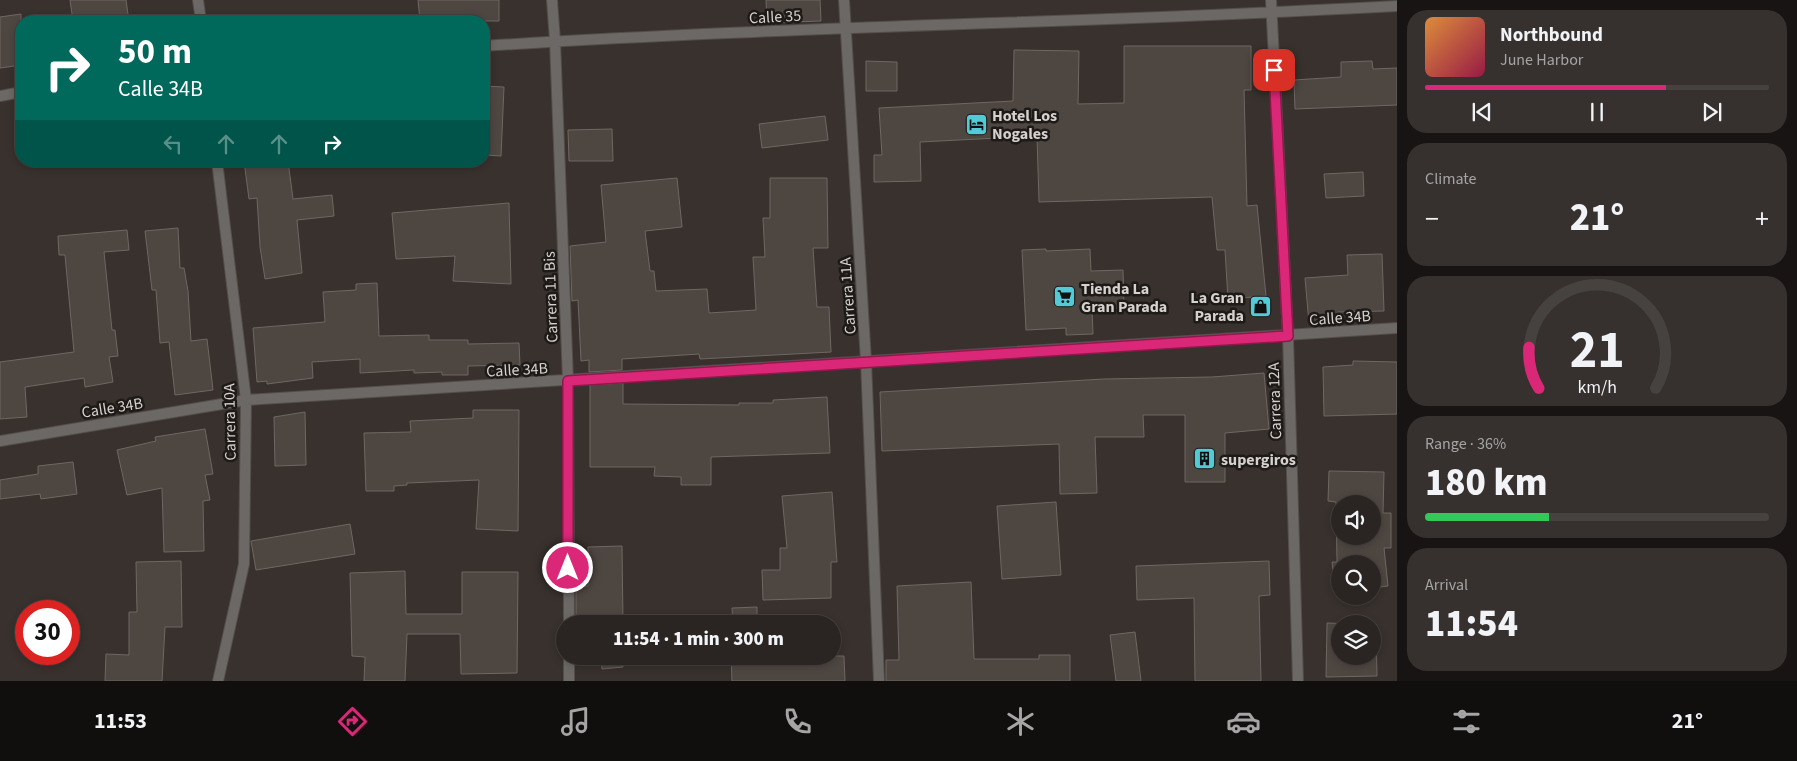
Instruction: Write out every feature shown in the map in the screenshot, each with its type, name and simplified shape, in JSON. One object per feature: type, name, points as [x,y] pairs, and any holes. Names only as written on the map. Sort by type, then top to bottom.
[{"type":"street","points":[[198,0],[200,15]]},
{"type":"street","name":"Carrera 11 Bis","points":[[552,0],[568,381],[569,615]]},
{"type":"street","name":"Carrera 11A","points":[[844,0],[866,361],[879,681]]},
{"type":"street","name":"Carrera 12A","points":[[1271,0],[1288,336],[1298,681]]},
{"type":"street","name":"Calle 35","points":[[490,46],[846,28],[1272,13],[1397,6]]},
{"type":"street","points":[[0,96],[15,93]]},
{"type":"street","name":"Carrera 10A","points":[[218,167],[246,400],[244,564],[218,681]]},
{"type":"street","name":"Calle 34B","points":[[0,441],[246,400],[1397,328]]},
{"type":"street","points":[[569,665],[569,681]]},
{"type":"building","points":[[70,0],[126,0],[128,15],[72,15]]},
{"type":"building","points":[[418,0],[499,0],[499,21],[490,21],[490,15],[419,15]]},
{"type":"building","points":[[766,0],[820,0],[821,21],[767,23]]},
{"type":"building","points":[[21,14],[15,15],[15,66],[0,68],[0,17]]},
{"type":"building","points":[[1124,46],[1251,46],[1251,90],[1244,90],[1247,206],[1257,205],[1266,296],[1228,299],[1225,250],[1217,250],[1212,197],[1039,202],[1037,136],[920,142],[921,181],[874,182],[874,155],[882,155],[879,108],[1013,101],[1014,50],[1079,51],[1078,104],[1124,103]]},
{"type":"building","points":[[866,61],[897,62],[897,91],[866,91]]},
{"type":"building","points":[[1372,61],[1373,69],[1397,68],[1397,105],[1295,109],[1294,80],[1341,77],[1341,62]]},
{"type":"building","points":[[490,86],[504,87],[501,156],[490,155]]},
{"type":"building","points":[[825,116],[828,140],[762,148],[759,124]]},
{"type":"building","points":[[612,129],[613,161],[569,161],[568,130]]},
{"type":"building","points":[[245,167],[289,167],[293,199],[332,195],[334,216],[297,220],[302,273],[265,279],[260,247],[257,198],[249,199]]},
{"type":"building","points":[[1363,172],[1364,196],[1326,198],[1324,174]]},
{"type":"building","points":[[677,178],[682,227],[645,231],[650,271],[654,271],[656,291],[707,289],[709,313],[756,310],[753,257],[765,257],[763,218],[770,218],[770,178],[827,178],[828,248],[813,248],[817,307],[829,307],[831,352],[700,359],[699,354],[622,359],[622,370],[589,372],[589,360],[581,361],[578,300],[572,301],[570,246],[606,242],[601,185]]},
{"type":"building","points":[[509,203],[511,284],[453,281],[455,256],[396,259],[392,213]]},
{"type":"building","points":[[178,228],[180,268],[184,268],[188,291],[191,341],[207,339],[213,390],[175,395],[169,342],[160,343],[156,290],[152,290],[145,231]]},
{"type":"building","points":[[127,230],[129,250],[104,252],[112,330],[115,330],[118,356],[109,357],[113,382],[85,387],[84,378],[25,387],[27,417],[0,419],[0,362],[74,352],[65,255],[59,255],[58,236]]},
{"type":"building","points":[[1046,249],[1046,251],[1090,249],[1091,271],[1123,270],[1124,308],[1092,309],[1093,334],[1066,335],[1066,328],[1026,330],[1022,250]]},
{"type":"building","points":[[1382,254],[1384,311],[1338,312],[1338,320],[1309,323],[1305,278],[1348,275],[1347,255]]},
{"type":"building","points":[[377,283],[379,336],[429,335],[429,340],[468,340],[468,344],[519,343],[520,365],[468,366],[468,375],[442,375],[442,372],[414,373],[414,370],[360,373],[360,359],[312,362],[313,378],[267,384],[267,381],[257,382],[253,328],[325,322],[323,292],[356,290],[356,284]]},
{"type":"building","points":[[1353,361],[1397,362],[1397,414],[1324,416],[1323,367],[1353,365]]},
{"type":"building","points":[[1264,373],[1269,429],[1225,433],[1225,482],[1185,482],[1185,415],[1143,415],[1144,437],[1095,437],[1097,493],[1060,494],[1059,444],[882,451],[880,392],[1104,379],[1212,377]]},
{"type":"building","points":[[623,383],[623,404],[739,405],[739,403],[773,403],[773,400],[827,397],[830,453],[711,457],[711,485],[681,485],[681,477],[654,476],[655,467],[590,467],[590,385]]},
{"type":"building","points":[[473,410],[519,410],[518,531],[476,529],[479,480],[407,483],[407,485],[394,486],[394,491],[366,491],[364,433],[411,432],[410,421],[473,418]]},
{"type":"building","points":[[305,412],[306,465],[275,466],[274,417]]},
{"type":"building","points":[[205,429],[213,474],[205,475],[210,500],[203,501],[204,551],[164,552],[162,488],[127,495],[117,450],[156,441],[155,437]]},
{"type":"building","points":[[73,462],[77,494],[41,499],[40,494],[0,499],[0,480],[38,474],[38,466]]},
{"type":"building","points":[[1329,471],[1384,472],[1383,513],[1391,513],[1391,548],[1384,548],[1388,586],[1381,587],[1381,555],[1337,555],[1337,545],[1381,545],[1381,495],[1331,495],[1331,501],[1328,501]]},
{"type":"building","points":[[832,492],[837,562],[831,562],[831,598],[763,600],[762,570],[780,570],[780,548],[787,548],[782,496]]},
{"type":"building","points":[[1056,502],[1061,575],[1002,579],[997,506]]},
{"type":"building","points":[[350,524],[355,554],[256,570],[251,541]]},
{"type":"building","points":[[622,546],[623,615],[576,615],[576,586],[588,586],[588,547]]},
{"type":"building","points":[[181,561],[182,627],[165,627],[162,681],[105,681],[106,654],[129,655],[129,612],[137,612],[136,562]]},
{"type":"building","points":[[1269,561],[1270,595],[1259,596],[1261,681],[1195,681],[1194,598],[1137,600],[1136,566]]},
{"type":"building","points":[[405,571],[406,614],[462,614],[462,572],[518,572],[517,673],[461,674],[460,634],[407,634],[405,681],[364,681],[365,657],[352,656],[350,573]]},
{"type":"building","points":[[971,582],[974,659],[1039,659],[1039,655],[1070,655],[1070,681],[886,681],[886,660],[899,660],[897,586]]},
{"type":"building","points":[[757,607],[757,615],[732,615],[732,608]]},
{"type":"building","points":[[1327,623],[1331,623],[1331,665],[1377,665],[1377,676],[1326,677]]},
{"type":"building","points":[[1135,632],[1141,681],[1116,681],[1110,635]]},
{"type":"building","points":[[841,656],[844,656],[845,681],[732,681],[731,665],[841,665]]},
{"type":"building","points":[[602,665],[623,665],[623,667],[602,669]]},
{"type":"place","name":"Hotel Los Nogales","points":[[976,124]]},
{"type":"place","name":"Tienda La Gran Parada","points":[[1065,297]]},
{"type":"place","name":"La Gran Parada","points":[[1260,306]]},
{"type":"place","name":"supergiros","points":[[1205,459]]},
{"type":"route","points":[[568,568],[568,381],[1288,336],[1274,70]]}]
